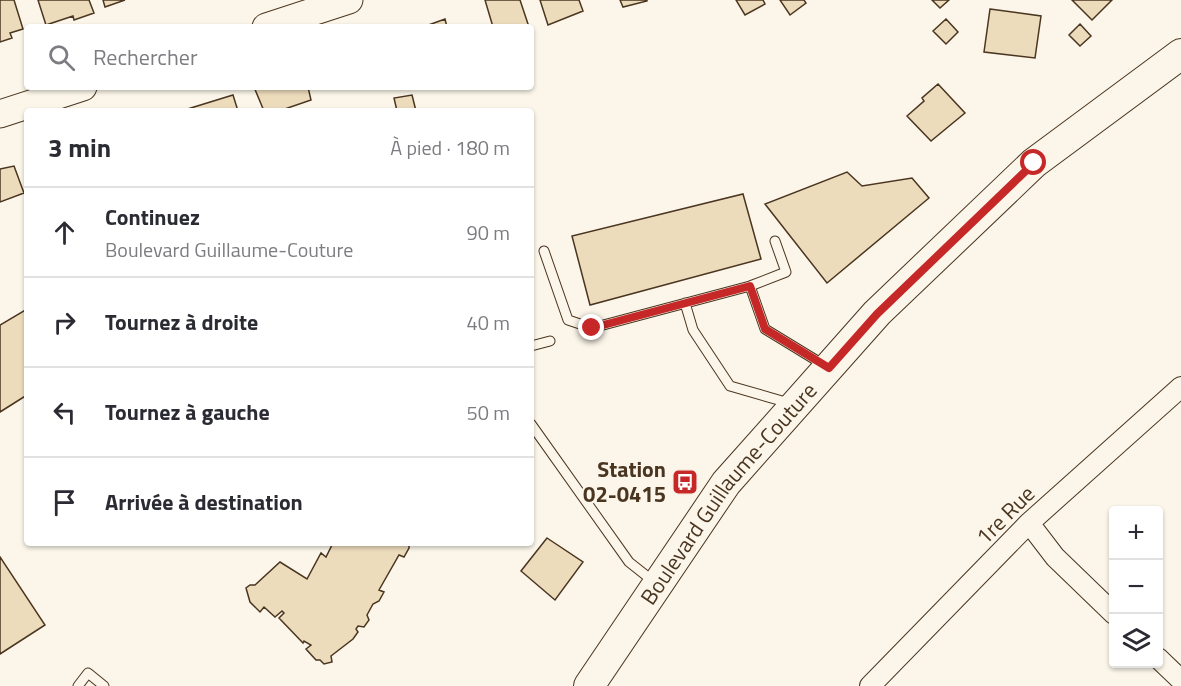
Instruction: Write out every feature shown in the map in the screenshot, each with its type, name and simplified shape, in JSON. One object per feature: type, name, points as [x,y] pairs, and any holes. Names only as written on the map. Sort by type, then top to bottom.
[{"type":"main road","name":"Boulevard Guillaume-Couture","points":[[590,686],[726,483],[877,314],[1034,163],[1181,54]]},
{"type":"street","points":[[275,24],[349,0]]},
{"type":"street","points":[[0,114],[74,90]]},
{"type":"street","name":"1re Rue","points":[[870,686],[1029,523],[1181,387]]},
{"type":"street","points":[[1029,523],[1055,557],[1109,610]]},
{"type":"street","points":[[1163,663],[1181,680]]},
{"type":"lane","points":[[544,251],[568,320],[592,328],[750,286],[786,272],[774,241]]},
{"type":"lane","points":[[750,286],[765,329],[829,368]]},
{"type":"lane","points":[[685,303],[693,330],[730,386],[795,405]]},
{"type":"lane","points":[[534,345],[550,341]]},
{"type":"lane","points":[[534,428],[629,562],[658,585]]},
{"type":"lane","points":[[78,686],[88,673],[104,686]]},
{"type":"building","points":[[0,0],[14,0],[23,29],[10,33],[12,38],[0,42]]},
{"type":"building","points":[[38,0],[89,0],[94,13],[74,20],[73,16],[46,24]]},
{"type":"building","points":[[103,0],[125,0],[105,7]]},
{"type":"building","points":[[485,0],[520,0],[528,24],[492,24]]},
{"type":"building","points":[[540,0],[579,0],[583,11],[548,25]]},
{"type":"building","points":[[620,0],[647,0],[647,1],[623,7]]},
{"type":"building","points":[[736,0],[763,0],[765,4],[745,15]]},
{"type":"building","points":[[780,0],[804,0],[806,3],[790,15]]},
{"type":"building","points":[[932,0],[949,0],[940,8]]},
{"type":"building","points":[[1072,0],[1112,0],[1092,20]]},
{"type":"building","points":[[990,9],[1041,16],[1035,58],[984,52]]},
{"type":"building","points":[[445,19],[446,24],[431,24]]},
{"type":"building","points":[[946,19],[958,32],[946,44],[933,31]]},
{"type":"building","points":[[1080,24],[1091,36],[1080,46],[1069,35]]},
{"type":"building","points":[[938,84],[965,113],[931,141],[907,116]]},
{"type":"building","points":[[255,90],[309,90],[311,100],[288,108],[263,108]]},
{"type":"building","points":[[233,95],[237,108],[191,108]]},
{"type":"building","points":[[412,95],[415,108],[396,108],[394,98]]},
{"type":"building","points":[[14,166],[24,193],[0,202],[0,169]]},
{"type":"building","points":[[847,172],[862,186],[912,178],[929,198],[827,283],[765,204]]},
{"type":"building","points":[[743,194],[761,259],[590,305],[572,236]]},
{"type":"building","points":[[24,311],[24,397],[0,412],[0,325]]},
{"type":"building","points":[[547,538],[583,562],[555,600],[521,571]]},
{"type":"building","points":[[332,546],[409,546],[404,557],[399,555],[379,590],[384,592],[379,601],[373,604],[367,615],[369,620],[364,627],[358,626],[356,629],[358,632],[353,639],[331,656],[332,662],[324,664],[316,660],[306,649],[311,645],[304,641],[303,643],[279,618],[284,613],[282,611],[275,617],[264,607],[260,612],[250,602],[246,588],[255,585],[280,562],[307,579],[321,553],[326,557]]},
{"type":"building","points":[[0,557],[45,625],[0,654]]},
{"type":"place","name":"Station 02-0415","points":[[685,482]]},
{"type":"route","points":[[592,328],[750,286],[765,329],[829,368],[877,314],[1034,163]]}]
